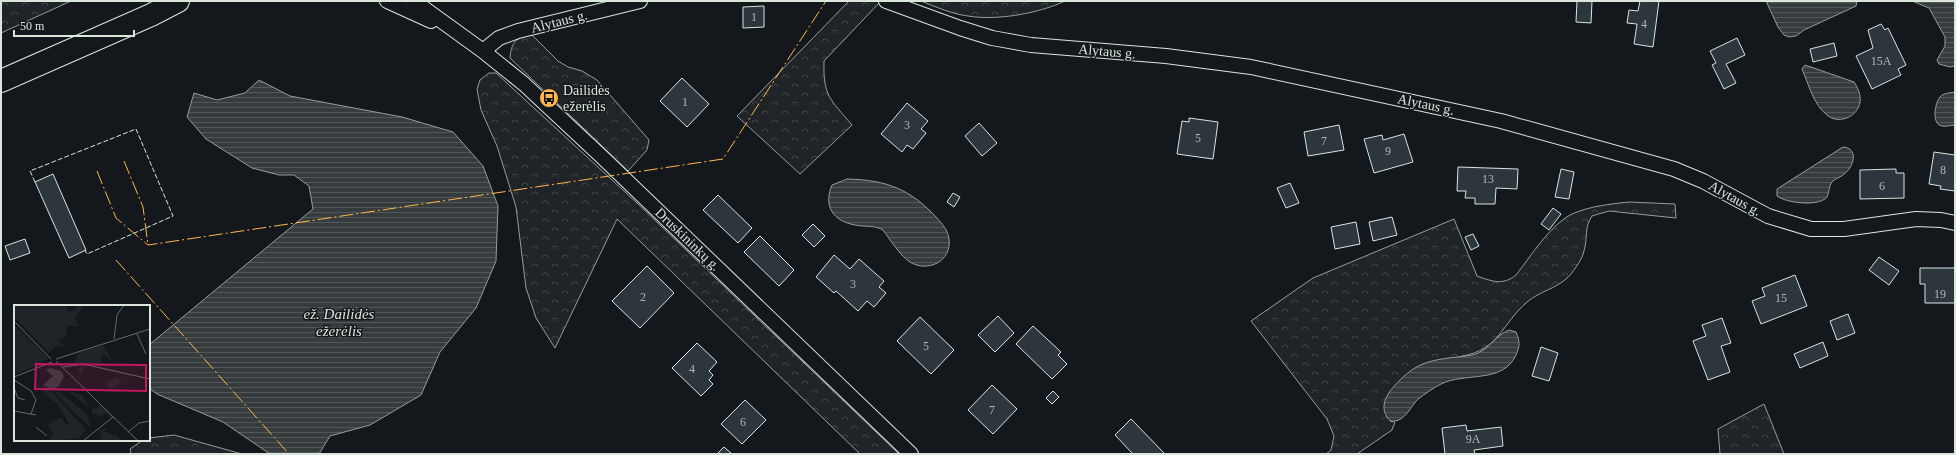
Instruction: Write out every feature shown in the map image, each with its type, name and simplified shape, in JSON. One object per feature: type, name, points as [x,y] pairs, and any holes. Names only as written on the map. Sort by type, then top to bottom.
[{"type":"main road","points":[[1,81],[151,15],[178,1]]},
{"type":"main road","points":[[151,15],[193,1]]},
{"type":"street","points":[[387,1],[457,33]]},
{"type":"street","points":[[414,1],[457,33]]},
{"type":"street","name":"Alytaus g.","points":[[482,51],[499,38],[640,1]]},
{"type":"street","name":"Alytaus g.","points":[[886,1],[992,38],[1031,45],[1166,56],[1252,67],[1501,121],[1674,169],[1703,181],[1768,216],[1811,230],[1844,229],[1916,219],[1941,220],[1955,223]]},
{"type":"street","name":"Druskininkų g.","points":[[457,33],[524,84],[911,454]]},
{"type":"green space","points":[[1,1],[71,1],[1,33]]},
{"type":"green space","points":[[849,1],[881,1],[824,61],[825,82],[829,96],[833,103],[852,125],[800,174],[737,116]]},
{"type":"green space","points":[[921,1],[1065,1],[1043,9],[1018,15],[1005,17],[979,17],[956,14]]},
{"type":"green space","points":[[531,34],[558,61],[568,67],[582,71],[597,80],[649,140],[647,150],[628,171],[510,58],[515,42],[522,37]]},
{"type":"green space","points":[[489,73],[496,73],[637,203],[899,454],[860,454],[617,219],[555,348],[536,318],[526,288],[516,207],[497,146],[481,110],[477,89],[480,80]]},
{"type":"green space","points":[[1629,202],[1675,204],[1676,218],[1609,211],[1592,216],[1587,228],[1583,255],[1571,274],[1559,284],[1532,298],[1526,303],[1492,342],[1474,353],[1462,356],[1390,421],[1395,422],[1392,430],[1357,454],[1326,454],[1331,450],[1334,436],[1327,419],[1251,321],[1313,278],[1454,219],[1477,276],[1497,282],[1506,280],[1516,275],[1541,242],[1564,219],[1572,214],[1586,209]]},
{"type":"green space","points":[[1764,404],[1784,454],[1720,454],[1718,429]]},
{"type":"green space","points":[[174,435],[242,454],[131,454],[130,449],[142,441],[150,441],[150,438]]},
{"type":"water","points":[[1766,1],[1857,1],[1856,6],[1804,30],[1796,36],[1789,37],[1784,35],[1778,27]]},
{"type":"water","points":[[1912,1],[1955,1],[1955,66],[1950,67],[1939,64],[1937,60],[1945,46],[1945,37],[1929,8]]},
{"type":"water","points":[[1805,65],[1854,82],[1859,92],[1860,99],[1856,112],[1847,118],[1837,119],[1831,118],[1822,111],[1812,94],[1802,69]]},
{"type":"water","name":"ež. Dailidės ežerėlis","points":[[259,80],[290,96],[402,117],[453,132],[483,166],[498,206],[496,261],[476,308],[440,352],[421,395],[370,425],[330,436],[319,454],[270,454],[223,422],[157,394],[150,389],[150,344],[313,209],[309,186],[294,175],[279,175],[252,168],[206,139],[187,117],[194,93],[217,100],[245,93]]},
{"type":"water","points":[[1955,92],[1955,125],[1942,126],[1936,121],[1935,118],[1938,100],[1941,96],[1947,93]]},
{"type":"water","points":[[1843,147],[1848,148],[1853,154],[1852,163],[1843,175],[1832,182],[1827,197],[1823,200],[1802,203],[1787,201],[1777,196],[1777,189]]},
{"type":"water","points":[[847,179],[874,181],[886,184],[907,193],[927,208],[944,227],[949,239],[949,247],[943,259],[931,265],[917,265],[910,262],[903,256],[883,230],[877,227],[858,226],[847,223],[836,216],[832,211],[829,200],[832,185]]},
{"type":"water","points":[[1509,330],[1516,332],[1519,346],[1516,355],[1510,364],[1502,370],[1493,374],[1461,378],[1441,384],[1418,399],[1408,413],[1401,419],[1393,421],[1387,418],[1384,407],[1387,397],[1396,384],[1413,369],[1433,361],[1476,354],[1486,348],[1504,332]]},
{"type":"building","points":[[1577,1],[1592,1],[1591,23],[1576,22]]},
{"type":"building","points":[[1640,1],[1659,1],[1653,47],[1634,44],[1637,24],[1627,23],[1629,10],[1638,11]]},
{"type":"building","points":[[764,6],[764,27],[743,28],[743,7]]},
{"type":"building","points":[[1881,24],[1885,30],[1888,28],[1906,65],[1898,69],[1901,75],[1872,89],[1856,56],[1873,48],[1868,30]]},
{"type":"building","points":[[1737,38],[1745,55],[1726,64],[1736,83],[1724,89],[1712,65],[1716,63],[1710,51]]},
{"type":"building","points":[[1834,43],[1837,56],[1813,62],[1810,49]]},
{"type":"building","points":[[682,78],[709,104],[687,127],[660,101]]},
{"type":"building","points":[[907,103],[928,121],[921,129],[926,133],[913,149],[907,145],[902,152],[881,134]]},
{"type":"building","points":[[1189,118],[1218,122],[1213,159],[1177,154],[1182,121],[1189,122]]},
{"type":"building","points":[[979,123],[997,143],[982,156],[965,136]]},
{"type":"building","points":[[1339,125],[1344,150],[1308,156],[1304,132]]},
{"type":"building","points":[[1404,134],[1413,162],[1374,173],[1364,139],[1382,135],[1383,140]]},
{"type":"building","points":[[1934,152],[1955,155],[1955,191],[1940,189],[1941,186],[1929,184]]},
{"type":"building","points":[[1458,167],[1518,169],[1517,189],[1496,188],[1495,204],[1475,204],[1475,198],[1465,198],[1466,191],[1457,191]]},
{"type":"building","points":[[1561,169],[1574,172],[1569,199],[1555,197]]},
{"type":"building","points":[[1896,169],[1896,173],[1904,173],[1904,198],[1860,199],[1860,170]]},
{"type":"building","points":[[53,174],[86,250],[69,258],[35,182]]},
{"type":"building","points":[[1290,183],[1299,203],[1286,208],[1277,188]]},
{"type":"building","points":[[953,193],[960,197],[954,207],[947,202]]},
{"type":"building","points":[[718,195],[752,228],[738,243],[703,210]]},
{"type":"building","points":[[1553,208],[1561,214],[1549,230],[1541,224]]},
{"type":"building","points":[[1392,217],[1397,235],[1373,241],[1369,222]]},
{"type":"building","points":[[1356,222],[1360,244],[1335,249],[1331,227]]},
{"type":"building","points":[[813,224],[825,236],[814,247],[802,235]]},
{"type":"building","points":[[1473,234],[1479,246],[1471,250],[1465,237]]},
{"type":"building","points":[[760,236],[794,270],[779,286],[744,252]]},
{"type":"building","points":[[25,239],[30,253],[10,260],[5,246]]},
{"type":"building","points":[[834,255],[850,269],[859,259],[884,281],[879,287],[886,293],[874,307],[867,301],[858,311],[836,291],[834,293],[816,277]]},
{"type":"building","points":[[1879,257],[1899,271],[1889,285],[1869,270]]},
{"type":"building","points":[[647,266],[674,293],[640,328],[612,301]]},
{"type":"building","points":[[1920,268],[1955,268],[1955,303],[1925,303],[1925,284],[1920,284]]},
{"type":"building","points":[[1795,275],[1807,306],[1761,324],[1752,301],[1765,296],[1762,288]]},
{"type":"building","points":[[1848,314],[1855,333],[1837,340],[1830,321]]},
{"type":"building","points":[[998,316],[1014,333],[995,352],[978,335]]},
{"type":"building","points":[[920,317],[954,350],[931,374],[897,341]]},
{"type":"building","points":[[1722,318],[1731,343],[1721,346],[1730,372],[1708,380],[1693,341],[1706,336],[1702,325]]},
{"type":"building","points":[[1033,326],[1061,352],[1058,355],[1067,364],[1052,379],[1016,344]]},
{"type":"building","points":[[1823,342],[1828,356],[1800,368],[1794,354]]},
{"type":"building","points":[[697,343],[717,362],[709,371],[713,375],[709,380],[713,384],[701,396],[672,368]]},
{"type":"building","points":[[1541,347],[1558,353],[1549,381],[1532,376]]},
{"type":"building","points":[[992,385],[1017,409],[993,434],[968,410]]},
{"type":"building","points":[[1053,391],[1059,397],[1052,404],[1046,398]]},
{"type":"building","points":[[745,400],[766,420],[742,444],[721,424]]},
{"type":"building","points":[[1131,419],[1165,454],[1133,454],[1115,435]]},
{"type":"building","points":[[1466,425],[1467,431],[1501,427],[1503,446],[1474,450],[1475,454],[1445,454],[1442,428]]},
{"type":"building","points":[[724,447],[732,454],[717,454]]},
{"type":"fence","points":[[35,182],[30,171],[136,129],[173,216],[87,254],[85,250]]},
{"type":"power","points":[[97,171],[116,218],[148,245],[723,159],[826,1]]},
{"type":"power","points":[[124,161],[143,207],[148,245]]},
{"type":"power","points":[[116,260],[289,454]]},
{"type":"place","name":"Dailidės ežerėlis","points":[[549,98]]}]
